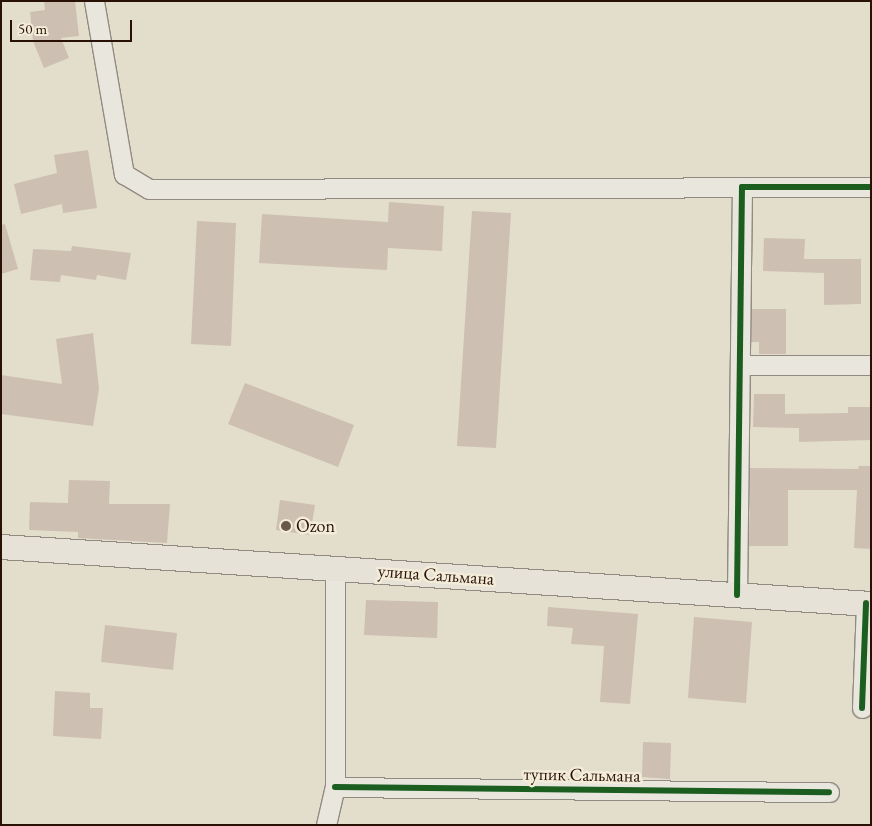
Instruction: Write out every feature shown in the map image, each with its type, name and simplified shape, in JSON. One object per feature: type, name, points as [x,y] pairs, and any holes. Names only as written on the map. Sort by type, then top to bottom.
[{"type":"main road","name":"улица Сальмана","points":[[1,547],[868,603]]},
{"type":"street","points":[[94,1],[124,174],[149,189],[871,187]]},
{"type":"street","points":[[737,595],[742,187]]},
{"type":"street","points":[[740,365],[871,365]]},
{"type":"street","points":[[326,825],[336,787],[335,569]]},
{"type":"street","points":[[862,708],[868,603]]},
{"type":"street","name":"тупик Сальмана","points":[[336,787],[829,792]]},
{"type":"building","points":[[44,1],[75,1],[79,36],[61,38],[69,58],[44,68],[33,41],[30,12],[45,10]]},
{"type":"building","points":[[88,150],[97,208],[63,213],[62,204],[21,214],[14,184],[57,173],[54,155]]},
{"type":"building","points":[[389,202],[444,206],[442,251],[388,248],[387,270],[259,263],[262,214],[388,222]]},
{"type":"building","points":[[472,211],[511,213],[496,448],[457,446]]},
{"type":"building","points":[[197,221],[236,223],[231,346],[191,344]]},
{"type":"building","points":[[5,224],[18,269],[1,274],[1,225]]},
{"type":"building","points":[[764,238],[805,239],[804,259],[861,259],[861,304],[824,305],[824,273],[763,271]]},
{"type":"building","points":[[72,246],[131,253],[126,280],[97,275],[96,280],[61,275],[60,282],[30,280],[33,249],[71,251]]},
{"type":"building","points":[[752,309],[786,309],[786,354],[759,354],[759,342],[751,342]]},
{"type":"building","points":[[93,333],[99,389],[93,426],[1,414],[1,375],[62,384],[56,339]]},
{"type":"building","points":[[245,383],[354,425],[338,467],[228,424]]},
{"type":"building","points":[[754,394],[785,394],[785,414],[848,413],[848,407],[871,407],[871,440],[799,442],[799,428],[753,427]]},
{"type":"building","points":[[859,466],[871,466],[871,549],[854,548],[857,490],[788,490],[788,546],[749,546],[750,468],[858,469]]},
{"type":"building","points":[[69,480],[110,481],[109,504],[170,504],[167,543],[78,538],[78,532],[29,530],[30,502],[68,503]]},
{"type":"building","points":[[280,500],[315,505],[310,535],[276,530]]},
{"type":"building","points":[[366,600],[438,602],[437,638],[364,635]]},
{"type":"building","points":[[548,607],[638,614],[630,704],[600,702],[604,646],[571,644],[573,628],[547,626]]},
{"type":"building","points":[[694,617],[752,622],[746,703],[688,698]]},
{"type":"building","points":[[105,625],[177,633],[173,670],[101,662]]},
{"type":"building","points":[[55,691],[90,693],[90,708],[103,708],[101,739],[53,736]]},
{"type":"building","points":[[643,742],[671,743],[670,779],[642,777]]},
{"type":"cycle path","points":[[737,595],[742,187],[871,187]]},
{"type":"cycle path","points":[[862,708],[866,603]]},
{"type":"cycle path","points":[[335,787],[829,792]]},
{"type":"place","name":"Ozon","points":[[286,526]]}]
